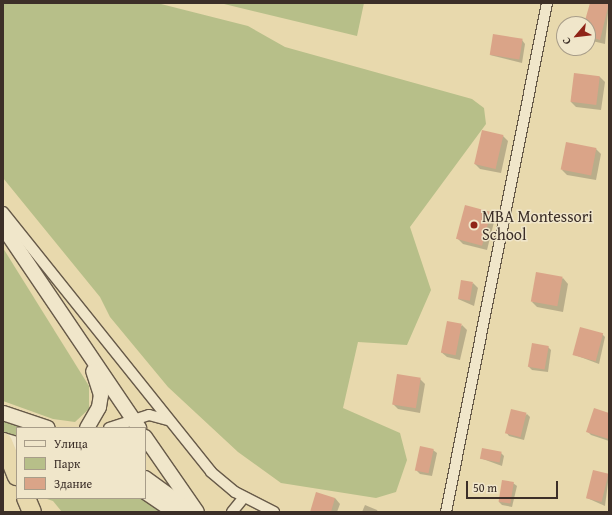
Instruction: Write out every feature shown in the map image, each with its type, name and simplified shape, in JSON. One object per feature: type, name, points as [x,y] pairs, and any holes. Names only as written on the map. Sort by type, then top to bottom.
[{"type":"highway","points":[[3,441],[16,474]]},
{"type":"street","points":[[446,512],[547,3]]},
{"type":"street","points":[[3,212],[211,472],[244,497],[272,511]]},
{"type":"street","points":[[3,227],[60,316],[136,424]]},
{"type":"street","points":[[60,316],[98,382],[99,407],[88,427]]},
{"type":"street","points":[[3,413],[45,427]]},
{"type":"street","points":[[116,427],[136,424],[155,415],[171,422]]},
{"type":"street","points":[[146,438],[197,512]]},
{"type":"street","points":[[3,441],[16,444]]},
{"type":"street","points":[[146,479],[192,512]]},
{"type":"street","points":[[146,493],[175,512]]},
{"type":"street","points":[[232,512],[244,497]]},
{"type":"street","points":[[254,512],[272,511]]},
{"type":"green space","points":[[3,3],[157,3],[248,26],[285,47],[472,99],[484,108],[486,124],[410,227],[431,290],[407,345],[358,342],[343,408],[400,433],[407,460],[396,492],[376,498],[281,483],[238,452],[168,387],[110,317],[100,297],[3,178]]},
{"type":"green space","points":[[220,3],[364,3],[357,36]]},
{"type":"green space","points":[[3,248],[89,386],[89,409],[75,422],[53,419],[3,401]]},
{"type":"green space","points":[[3,418],[28,427],[16,427],[16,437],[3,433]]},
{"type":"green space","points":[[47,499],[144,499],[163,512],[62,512],[53,501]]},
{"type":"building","points":[[590,3],[609,3],[600,40],[596,39],[596,16],[586,16]]},
{"type":"building","points":[[493,34],[523,39],[519,59],[490,55]]},
{"type":"building","points":[[574,73],[600,76],[596,105],[570,102]]},
{"type":"building","points":[[482,130],[503,135],[496,169],[474,164]]},
{"type":"building","points":[[566,142],[596,148],[591,175],[561,169]]},
{"type":"building","name":"MBA Montessori School","points":[[465,205],[491,212],[482,246],[456,239]]},
{"type":"building","points":[[536,272],[563,277],[557,306],[531,302]]},
{"type":"building","points":[[461,280],[473,282],[470,301],[458,299]]},
{"type":"building","points":[[447,321],[462,324],[456,355],[441,352]]},
{"type":"building","points":[[580,327],[603,333],[596,361],[572,355]]},
{"type":"building","points":[[532,343],[549,346],[545,370],[528,367]]},
{"type":"building","points":[[397,374],[421,378],[416,408],[392,405]]},
{"type":"building","points":[[594,408],[609,413],[609,439],[586,432]]},
{"type":"building","points":[[511,409],[527,413],[520,437],[505,433]]},
{"type":"building","points":[[420,446],[434,449],[428,473],[415,470]]},
{"type":"building","points":[[482,448],[502,452],[500,463],[480,459]]},
{"type":"building","points":[[593,470],[609,474],[602,502],[586,498]]},
{"type":"building","points":[[502,480],[514,482],[510,504],[499,502]]},
{"type":"building","points":[[316,492],[335,498],[331,512],[310,512]]},
{"type":"place","name":"MBA Montessori School","points":[[474,225]]}]
